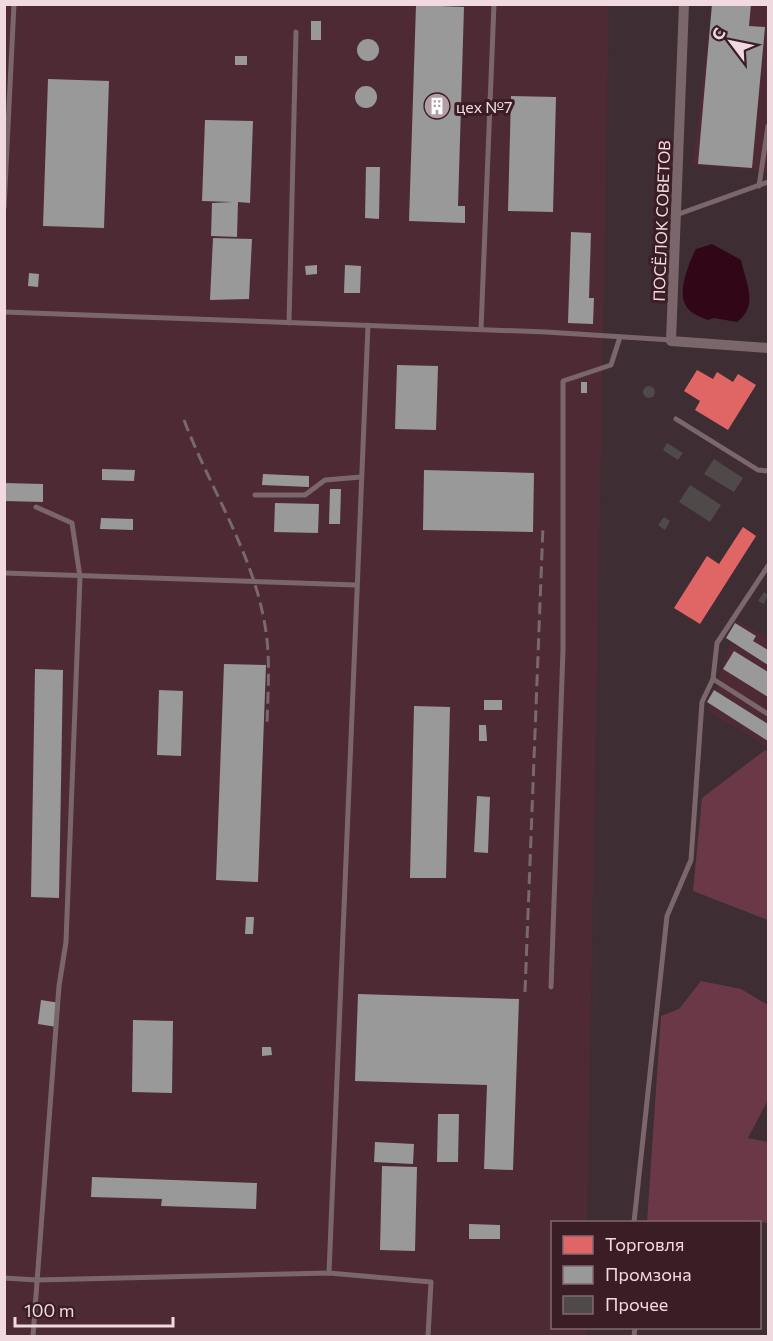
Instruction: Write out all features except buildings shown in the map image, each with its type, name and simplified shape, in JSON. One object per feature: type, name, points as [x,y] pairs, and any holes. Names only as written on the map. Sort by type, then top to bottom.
[{"type":"street","name":"ПОСЁЛОК СОВЕТОВ","points":[[671,340],[684,4]]},
{"type":"street","points":[[671,340],[768,348]]},
{"type":"lane","points":[[4,208],[14,4]]},
{"type":"lane","points":[[481,329],[494,4]]},
{"type":"lane","points":[[290,323],[296,32]]},
{"type":"lane","points":[[759,186],[768,126]]},
{"type":"lane","points":[[676,216],[768,182]]},
{"type":"lane","points":[[4,312],[481,329],[671,340]]},
{"type":"lane","points":[[329,1273],[368,326]]},
{"type":"lane","points":[[551,987],[563,650],[563,381],[611,365],[620,337]]},
{"type":"lane","points":[[676,419],[758,470],[768,471]]},
{"type":"lane","points":[[255,495],[305,495],[325,480],[361,477]]},
{"type":"lane","points":[[33,1336],[59,986],[66,942],[80,577],[72,523],[36,507]]},
{"type":"lane","points":[[634,1221],[667,916],[691,860],[702,702],[712,679],[717,643],[768,566]]},
{"type":"lane","points":[[4,573],[356,585]]},
{"type":"lane","points":[[712,679],[768,714]]},
{"type":"lane","points":[[4,1278],[37,1280],[329,1273],[431,1282],[428,1336]]},
{"type":"shaded area","points":[[5,5],[609,5],[587,1221],[551,1221],[551,1329],[586,1329],[585,1336],[5,1336]]},
{"type":"shaded area","points":[[712,5],[768,5],[768,171],[692,166]]},
{"type":"shaded area","points":[[712,244],[741,260],[748,286],[749,301],[744,316],[737,322],[714,318],[708,320],[698,316],[687,307],[683,298],[688,268],[696,249]]},
{"type":"shaded area","points":[[738,620],[768,639],[768,748],[708,711]]},
{"type":"shaded area","points":[[765,750],[768,752],[768,920],[693,891],[702,798]]},
{"type":"shaded area","points":[[701,981],[741,989],[768,1005],[768,1100],[748,1138],[768,1142],[768,1223],[747,1220],[647,1221],[661,1016],[679,1009]]},
{"type":"railway","points":[[184,420],[240,543],[258,594],[268,646],[267,725]]},
{"type":"railway","points":[[525,992],[543,526]]},
{"type":"place","name":"цех №7","points":[[437,106]]}]
